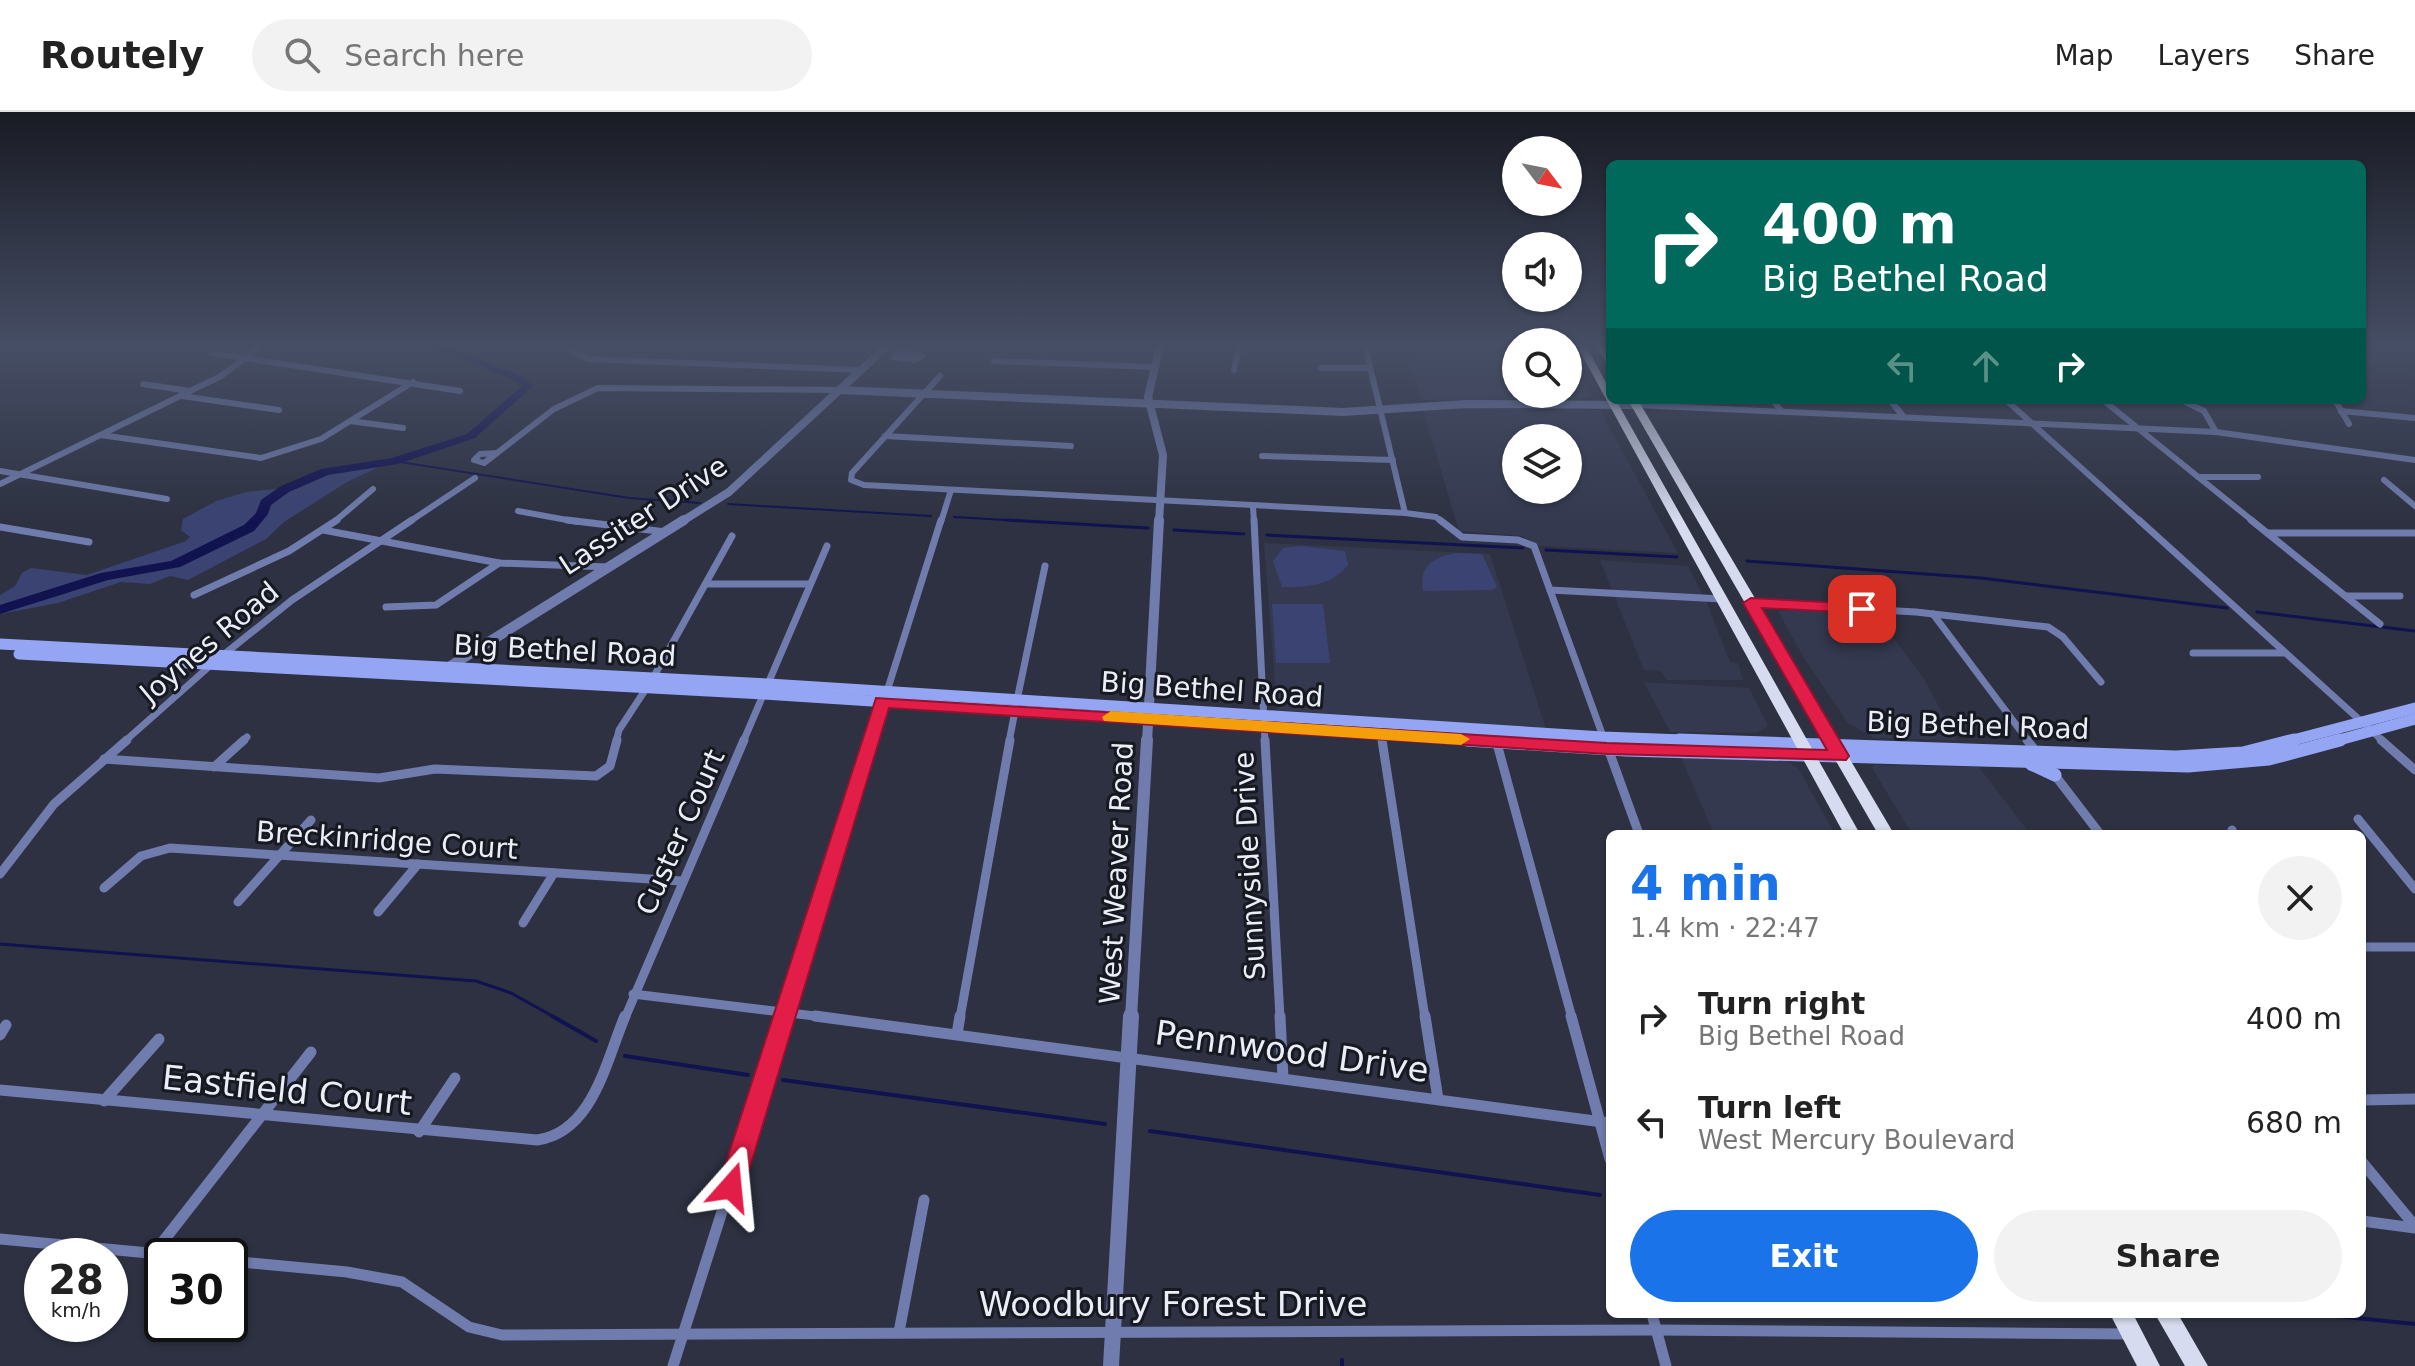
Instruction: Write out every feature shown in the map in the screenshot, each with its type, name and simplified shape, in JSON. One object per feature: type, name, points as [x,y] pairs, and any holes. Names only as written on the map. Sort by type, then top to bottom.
[{"type":"highway","points":[[1613,405],[1850,830]]},
{"type":"highway","points":[[1636,405],[1884,830]]},
{"type":"highway","points":[[2123,1318],[2149,1366]]},
{"type":"highway","points":[[2168,1318],[2197,1366]]},
{"type":"main road","name":"Big Bethel Road","points":[[0,644],[433,677],[650,683]]},
{"type":"main road","name":"Big Bethel Road","points":[[0,652],[446,668],[1605,743],[1803,749],[1840,756],[2008,760],[2040,756],[2229,755],[2415,708]]},
{"type":"main road","name":"Big Bethel Road","points":[[1803,749],[1832,743],[2230,765],[2269,759],[2415,719]]},
{"type":"main road","name":"Big Bethel Road","points":[[1263,721],[1381,734],[1496,736]]},
{"type":"main road","points":[[2008,760],[2039,766],[2055,775]]},
{"type":"street","points":[[0,484],[164,405]]},
{"type":"street","points":[[241,405],[279,410]]},
{"type":"street","points":[[101,435],[261,458],[292,452],[377,405]]},
{"type":"street","points":[[484,463],[474,458],[485,453],[498,453],[566,405]]},
{"type":"street","name":"Lassiter Drive","points":[[433,677],[741,483],[824,405]]},
{"type":"street","points":[[913,405],[852,473],[851,480],[864,485],[1405,513],[1444,520],[1454,534],[1462,537],[1527,542],[1534,546],[1638,830]]},
{"type":"street","name":"West Weaver Road","points":[[1111,1366],[1131,1058],[1160,502],[1162,441],[1149,405]]},
{"type":"street","points":[[1187,405],[1381,412],[1460,405]]},
{"type":"street","points":[[1379,405],[1405,513]]},
{"type":"street","points":[[1676,405],[2216,432],[2415,460]]},
{"type":"street","points":[[1776,405],[1781,411]]},
{"type":"street","points":[[1894,405],[1903,416]]},
{"type":"street","points":[[2011,405],[2415,770]]},
{"type":"street","points":[[2109,405],[2380,624]]},
{"type":"street","points":[[2190,405],[2204,411],[2216,432]]},
{"type":"street","points":[[2337,405],[2349,424]]},
{"type":"street","points":[[2341,411],[2415,418]]},
{"type":"street","points":[[350,421],[403,428]]},
{"type":"street","points":[[885,436],[1071,446]]},
{"type":"street","points":[[1262,456],[1393,460]]},
{"type":"street","points":[[0,471],[167,499]]},
{"type":"street","points":[[2197,477],[2258,477]]},
{"type":"street","name":"Joynes Road","points":[[0,874],[54,804],[215,661],[292,600],[475,478]]},
{"type":"street","points":[[2384,480],[2413,504]]},
{"type":"street","points":[[194,595],[272,562],[352,510],[373,489]]},
{"type":"street","points":[[673,1366],[788,1012],[951,490]]},
{"type":"street","name":"Sunnyside Drive","points":[[1253,507],[1283,1078]]},
{"type":"street","points":[[518,511],[667,532]]},
{"type":"street","points":[[0,527],[89,542]]},
{"type":"street","points":[[323,530],[499,563],[608,568]]},
{"type":"street","points":[[2267,533],[2415,533]]},
{"type":"street","points":[[104,759],[379,778],[435,769],[570,776],[605,772],[619,730],[650,683],[732,536]]},
{"type":"street","name":"Custer Court","points":[[567,1131],[587,1106],[827,546]]},
{"type":"street","points":[[386,607],[436,605],[499,563]]},
{"type":"street","points":[[957,1034],[1016,706],[1045,566]]},
{"type":"street","points":[[706,584],[810,584]]},
{"type":"street","points":[[1550,590],[1722,599]]},
{"type":"street","points":[[2346,596],[2400,596]]},
{"type":"street","points":[[1751,603],[1933,614],[2048,627],[2063,637],[2101,682]]},
{"type":"street","points":[[1933,614],[2097,830]]},
{"type":"street","points":[[2193,653],[2286,653]]},
{"type":"street","points":[[1381,734],[1438,1099]]},
{"type":"street","points":[[1496,736],[1605,1123]]},
{"type":"street","points":[[214,767],[247,737]]},
{"type":"street","points":[[2358,819],[2415,889]]},
{"type":"street","points":[[238,902],[311,820]]},
{"type":"street","name":"Breckinridge Court","points":[[104,888],[137,856],[156,848],[681,881]]},
{"type":"street","points":[[0,854],[13,855]]},
{"type":"street","points":[[378,912],[418,864]]},
{"type":"street","points":[[523,923],[554,873]]},
{"type":"street","points":[[2366,947],[2415,947]]},
{"type":"street","name":"Pennwood Drive","points":[[633,994],[957,1034],[1605,1123]]},
{"type":"street","points":[[104,1101],[159,1039]]},
{"type":"street","points":[[166,1238],[311,1052]]},
{"type":"street","points":[[419,1132],[455,1078]]},
{"type":"street","name":"Eastfield Court","points":[[0,1090],[419,1132],[537,1140],[553,1138],[567,1131]]},
{"type":"street","points":[[2366,1100],[2415,1099]]},
{"type":"street","points":[[2366,1167],[2415,1227]]},
{"type":"street","points":[[899,1332],[924,1200]]},
{"type":"street","points":[[2366,1221],[2415,1227]]},
{"type":"street","points":[[0,1239],[144,1252]]},
{"type":"street","name":"Woodbury Forest Drive","points":[[248,1263],[347,1272],[402,1282],[469,1327],[502,1335],[684,1332],[1113,1335],[1656,1330],[2132,1334]]},
{"type":"street","points":[[1653,1318],[1666,1366]]},
{"type":"shaded area","points":[[1423,410],[1600,410],[1678,553],[1540,546],[1522,536],[1459,531]]},
{"type":"shaded area","points":[[385,464],[347,482],[284,522],[266,539],[188,580],[170,576],[150,584],[121,582],[58,603],[0,614],[0,595],[15,586],[22,573],[31,568],[87,575],[186,541],[190,537],[181,530],[183,519],[216,501],[246,492],[294,487],[333,472]]},
{"type":"shaded area","points":[[1264,543],[1490,554],[1546,729],[1277,710]]},
{"type":"shaded area","points":[[1301,546],[1345,551],[1348,565],[1327,581],[1310,586],[1282,587],[1273,561],[1283,548]]},
{"type":"shaded area","points":[[1456,553],[1482,554],[1497,587],[1492,590],[1423,591],[1423,575],[1429,564]]},
{"type":"shaded area","points":[[1600,560],[1688,566],[1707,603],[1730,662],[1738,663],[1743,680],[1667,680],[1661,671],[1644,670]]},
{"type":"shaded area","points":[[1272,604],[1323,604],[1330,663],[1276,663]]},
{"type":"shaded area","points":[[1803,609],[1860,613],[1887,629],[1924,679],[1957,740],[1874,738],[1848,723],[1804,658],[1778,611]]},
{"type":"shaded area","points":[[1644,682],[1749,688],[1768,726],[1756,733],[1670,732]]},
{"type":"shaded area","points":[[1680,755],[1783,759],[1798,768],[1833,830],[1712,830]]},
{"type":"shaded area","points":[[1874,765],[1979,767],[2027,830],[1910,830],[1872,768]]},
{"type":"waterway","points":[[0,610],[106,576],[175,564],[249,528],[262,514],[265,503],[285,489],[325,472],[394,461],[471,436],[507,405]]},
{"type":"waterway","points":[[394,461],[629,498],[700,503]]},
{"type":"waterway","points":[[728,504],[931,516]]},
{"type":"waterway","points":[[954,517],[1016,521]]},
{"type":"waterway","points":[[1006,520],[1016,521]]},
{"type":"waterway","points":[[1016,521],[1148,528]]},
{"type":"waterway","points":[[1016,521],[1041,522]]},
{"type":"waterway","points":[[1174,530],[1244,534]]},
{"type":"waterway","points":[[1267,535],[1523,548]]},
{"type":"waterway","points":[[1546,550],[1677,557]]},
{"type":"waterway","points":[[1747,561],[1981,578],[2227,608]]},
{"type":"waterway","points":[[2257,612],[2415,631]]},
{"type":"waterway","points":[[0,944],[476,981],[511,993],[556,1018]]},
{"type":"waterway","points":[[552,1016],[596,1041]]},
{"type":"waterway","points":[[625,1056],[748,1075]]},
{"type":"waterway","points":[[783,1080],[1105,1124]]},
{"type":"waterway","points":[[1150,1131],[1600,1195]]},
{"type":"waterway","points":[[2356,1318],[2415,1324]]},
{"type":"waterway","points":[[1342,1360],[1342,1366]]},
{"type":"slow traffic","points":[[1111,717],[1461,739]]},
{"type":"route","points":[[731,1187],[788,1012],[882,702],[1607,749],[1840,756],[1751,603],[1862,609]]}]
